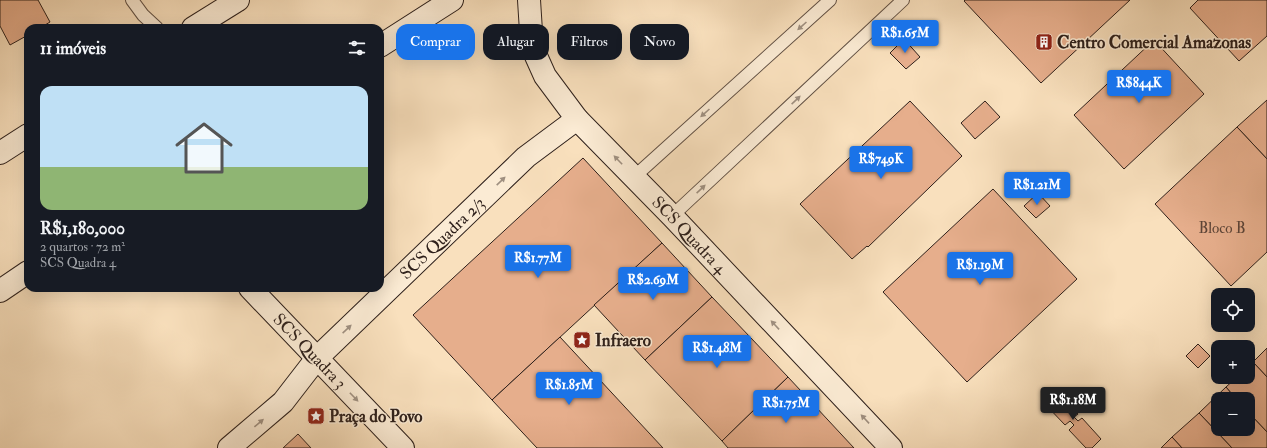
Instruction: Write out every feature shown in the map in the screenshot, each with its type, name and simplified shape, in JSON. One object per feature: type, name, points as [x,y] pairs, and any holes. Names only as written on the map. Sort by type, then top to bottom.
[{"type":"street","points":[[199,24],[238,0]]},
{"type":"street","points":[[384,43],[452,0]]},
{"type":"street","name":"SCS Quadra 4","points":[[529,0],[532,47],[544,76],[577,119],[672,216],[891,448]]},
{"type":"street","name":"SCS Quadra 2/3","points":[[228,448],[283,402],[317,358],[526,157],[577,119]]},
{"type":"street","points":[[0,153],[24,138]]},
{"type":"street","name":"SCS Quadra 3","points":[[254,292],[403,448]]},
{"type":"lane","points":[[132,0],[153,24]]},
{"type":"lane","points":[[634,178],[830,0]]},
{"type":"lane","points":[[672,216],[903,0]]},
{"type":"building","points":[[0,0],[38,0],[50,22],[47,24],[24,24],[24,37],[10,45],[0,26]]},
{"type":"building","name":"Centro Comercial Amazonas","points":[[1130,0],[1041,83],[964,1]]},
{"type":"building","points":[[1198,0],[1267,0],[1267,36],[1239,61],[1190,8]]},
{"type":"building","points":[[904,39],[920,57],[906,69],[890,53]]},
{"type":"building","points":[[1154,40],[1204,94],[1124,169],[1074,115]]},
{"type":"building","points":[[1267,100],[1267,159],[1237,127]]},
{"type":"building","points":[[910,101],[962,156],[868,247],[867,246],[852,259],[800,204]]},
{"type":"building","points":[[985,101],[1000,117],[975,139],[961,123]]},
{"type":"building","points":[[1237,127],[1267,159],[1267,252],[1231,286],[1155,204]]},
{"type":"building","points":[[583,158],[662,243],[492,400],[413,315]]},
{"type":"building","points":[[993,189],[1077,279],[967,382],[883,292]]},
{"type":"building","points":[[1038,193],[1050,206],[1036,218],[1024,206]]},
{"type":"building","points":[[662,243],[712,297],[645,360],[594,305]]},
{"type":"building","points":[[712,297],[788,377],[722,441],[645,360]]},
{"type":"building","points":[[560,337],[663,448],[537,448],[492,400]]},
{"type":"building","points":[[1198,344],[1210,356],[1198,368],[1186,356]]},
{"type":"building","points":[[1267,348],[1267,377],[1255,364],[1255,360]]},
{"type":"building","points":[[1255,364],[1267,377],[1267,432],[1255,419],[1255,392],[1230,392],[1226,387],[1229,384],[1255,384]]},
{"type":"building","points":[[788,377],[854,448],[728,448],[722,441]]},
{"type":"building","points":[[1226,387],[1230,392],[1221,392]]},
{"type":"building","points":[[1058,392],[1078,414],[1074,417],[1078,421],[1082,418],[1101,439],[1092,448],[1086,448],[1069,430],[1074,425],[1070,421],[1065,425],[1045,404]]},
{"type":"building","points":[[1211,401],[1211,426],[1199,413]]},
{"type":"building","points":[[1199,413],[1211,426],[1211,436],[1221,436],[1232,448],[1182,448],[1172,437]]},
{"type":"building","points":[[1255,419],[1267,432],[1267,448],[1232,448],[1221,436],[1255,436]]},
{"type":"building","points":[[298,434],[311,448],[283,448]]},
{"type":"building","points":[[1172,437],[1182,448],[1161,448]]},
{"type":"place","name":"Centro Comercial Amazonas","points":[[1044,42]]},
{"type":"place","name":"Infraero","points":[[582,340]]},
{"type":"place","name":"Praça do Povo","points":[[316,416]]}]
